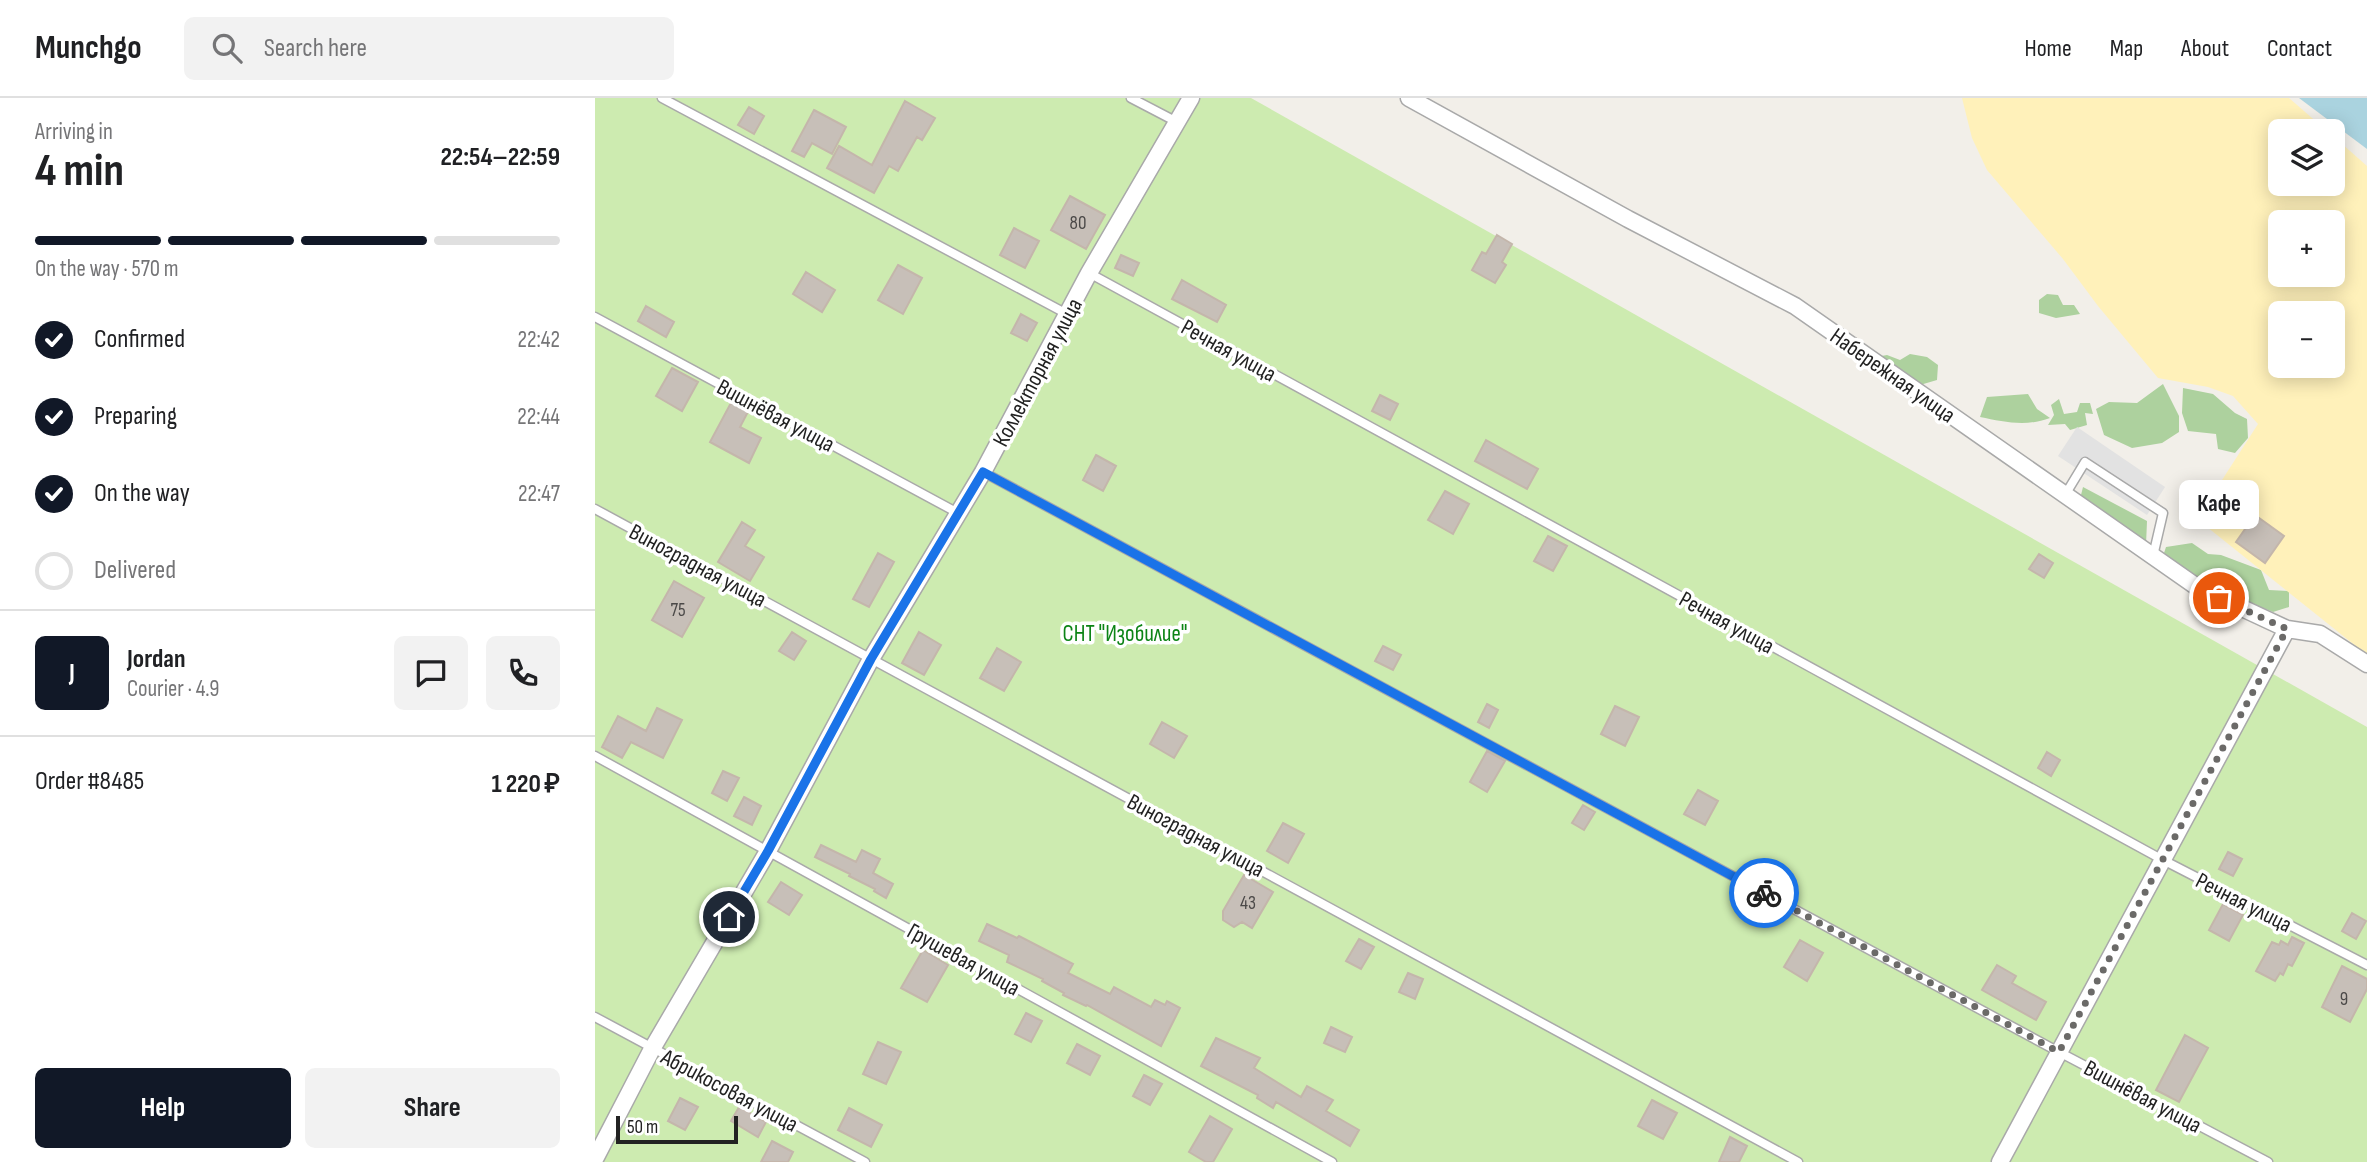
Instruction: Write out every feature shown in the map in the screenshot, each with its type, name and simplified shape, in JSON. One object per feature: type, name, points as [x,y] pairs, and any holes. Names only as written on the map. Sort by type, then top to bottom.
[{"type":"street","name":"Коллекторная улица","points":[[595,1159],[652,1049],[768,851],[871,659],[983,472],[1089,273],[1191,98]]},
{"type":"street","name":"Набережная улица","points":[[1409,98],[1628,219],[1795,306],[2197,587],[2287,629],[2320,634],[2367,664]]},
{"type":"street","points":[[2000,1162],[2287,629]]},
{"type":"lane","points":[[662,98],[1068,315]]},
{"type":"lane","points":[[1131,98],[1177,122]]},
{"type":"lane","name":"Речная улица","points":[[1089,273],[2162,860],[2367,965]]},
{"type":"lane","name":"Вишнёвая улица","points":[[595,317],[958,513]]},
{"type":"lane","points":[[2065,495],[2085,462],[2163,513],[2153,557]]},
{"type":"lane","name":"Вишнёвая улица","points":[[983,472],[2268,1162]]},
{"type":"lane","name":"Виноградная улица","points":[[595,509],[1798,1162]]},
{"type":"lane","name":"Грушевая улица","points":[[595,757],[1332,1162]]},
{"type":"lane","name":"Абрикосовая улица","points":[[595,1017],[865,1162]]},
{"type":"green space","name":"СНТ \"Изобилие\"","points":[[595,98],[1251,98],[2367,727],[2367,1162],[595,1162]]},
{"type":"green space","points":[[2047,294],[2058,295],[2063,305],[2074,305],[2080,314],[2056,318],[2039,313],[2039,300]]},
{"type":"green space","points":[[1910,354],[1927,357],[1938,365],[1937,380],[1920,385],[1876,357],[1887,355],[1900,360]]},
{"type":"green space","points":[[2163,384],[2179,416],[2179,432],[2162,443],[2132,448],[2104,435],[2096,409],[2109,402],[2137,403]]},
{"type":"green space","points":[[2183,388],[2213,394],[2235,413],[2247,419],[2248,438],[2235,453],[2218,449],[2216,434],[2188,431],[2182,413]]},
{"type":"green space","points":[[2028,394],[2037,409],[2050,418],[2024,423],[1980,417],[1987,397]]},
{"type":"green space","points":[[2059,399],[2064,414],[2077,412],[2080,403],[2090,403],[2093,414],[2085,413],[2087,425],[2070,430],[2065,424],[2048,425],[2054,415],[2051,405]]},
{"type":"green space","points":[[2083,487],[2147,521],[2146,545],[2080,499]]},
{"type":"green space","points":[[2192,543],[2208,554],[2221,555],[2261,570],[2269,590],[2289,591],[2289,607],[2273,612],[2201,583],[2163,556],[2166,547]]},
{"type":"sand","points":[[1962,98],[2289,98],[2313,119],[2268,119],[2268,196],[2345,196],[2345,147],[2367,166],[2367,655],[2197,519],[2258,424],[2233,396],[2208,387],[2158,378],[2063,259],[1987,170],[1972,138]]},
{"type":"shaded area","points":[[2077,427],[2165,487],[2147,515],[2058,456]]},
{"type":"water","points":[[2299,98],[2367,98],[2367,149],[2345,132],[2345,119],[2327,119]]},
{"type":"building","points":[[905,101],[935,118],[922,140],[917,137],[898,171],[889,166],[874,193],[827,168],[839,146],[872,165]]},
{"type":"building","points":[[749,107],[764,116],[754,134],[738,125]]},
{"type":"building","points":[[814,110],[846,127],[832,154],[812,143],[804,157],[792,151]]},
{"type":"building","points":[[1070,196],[1105,215],[1086,249],[1051,230]]},
{"type":"building","points":[[1014,228],[1039,241],[1025,268],[1000,255]]},
{"type":"building","points":[[1497,235],[1512,244],[1502,262],[1506,265],[1495,283],[1472,270],[1482,252],[1486,254]]},
{"type":"building","points":[[1121,255],[1139,263],[1133,276],[1115,268]]},
{"type":"building","points":[[898,265],[922,278],[903,314],[878,300]]},
{"type":"building","points":[[806,272],[835,290],[822,312],[793,294]]},
{"type":"building","points":[[1182,280],[1226,305],[1217,322],[1172,299]]},
{"type":"building","points":[[646,306],[674,322],[666,337],[638,321]]},
{"type":"building","points":[[1021,314],[1037,323],[1027,341],[1011,333]]},
{"type":"building","points":[[672,368],[698,382],[682,411],[656,396]]},
{"type":"building","points":[[1380,395],[1398,404],[1390,420],[1372,411]]},
{"type":"building","points":[[733,399],[750,408],[740,427],[761,438],[749,463],[710,442]]},
{"type":"building","points":[[1486,440],[1538,469],[1527,489],[1475,461]]},
{"type":"building","points":[[1096,455],[1116,466],[1103,491],[1083,480]]},
{"type":"building","points":[[1445,491],[1469,504],[1453,534],[1428,520]]},
{"type":"building","points":[[2255,515],[2284,536],[2265,563],[2236,542]]},
{"type":"building","points":[[742,522],[755,530],[745,546],[764,557],[750,581],[718,562]]},
{"type":"building","points":[[1548,536],[1567,546],[1553,571],[1534,561]]},
{"type":"building","points":[[878,553],[894,562],[869,607],[853,599]]},
{"type":"building","points":[[2039,554],[2053,563],[2044,578],[2029,569]]},
{"type":"building","points":[[674,581],[704,598],[682,637],[652,620]]},
{"type":"building","points":[[792,632],[806,641],[794,660],[779,651]]},
{"type":"building","points":[[919,632],[941,645],[924,675],[902,663]]},
{"type":"building","points":[[1383,646],[1401,655],[1393,670],[1375,661]]},
{"type":"building","points":[[997,648],[1021,662],[1004,691],[980,678]]},
{"type":"building","points":[[1487,704],[1498,710],[1489,728],[1478,722]]},
{"type":"building","points":[[1615,706],[1639,717],[1625,746],[1601,734]]},
{"type":"building","points":[[657,708],[682,720],[663,758],[631,742],[622,758],[602,747],[618,716],[646,731]]},
{"type":"building","points":[[1162,722],[1187,736],[1174,758],[1150,744]]},
{"type":"building","points":[[1487,751],[1505,761],[1487,792],[1470,782]]},
{"type":"building","points":[[2047,752],[2060,760],[2051,776],[2038,768]]},
{"type":"building","points":[[723,771],[739,778],[727,801],[712,793]]},
{"type":"building","points":[[1698,790],[1718,801],[1705,825],[1684,814]]},
{"type":"building","points":[[744,797],[761,806],[752,825],[734,816]]},
{"type":"building","points":[[1583,805],[1595,812],[1584,830],[1572,823]]},
{"type":"building","points":[[1283,823],[1304,834],[1288,863],[1267,851]]},
{"type":"building","points":[[821,845],[856,862],[862,850],[880,859],[873,873],[893,884],[886,898],[874,891],[875,889],[849,876],[850,874],[815,857]]},
{"type":"building","points":[[2228,852],[2242,859],[2233,876],[2219,869]]},
{"type":"building","points":[[1244,875],[1273,892],[1252,928],[1242,922],[1234,927],[1223,920],[1223,911]]},
{"type":"building","points":[[781,882],[802,895],[789,915],[768,902]]},
{"type":"building","points":[[2223,904],[2243,915],[2229,941],[2209,930]]},
{"type":"building","points":[[2352,913],[2366,921],[2356,939],[2342,931]]},
{"type":"building","points":[[987,924],[1017,938],[1019,936],[1073,964],[1068,973],[1110,994],[1114,987],[1151,1007],[1155,1000],[1165,1005],[1167,1001],[1180,1008],[1161,1046],[1087,1005],[1063,995],[1064,993],[1042,981],[1043,979],[1007,962],[1009,955],[979,941]]},
{"type":"building","points":[[2292,937],[2304,943],[2292,966],[2288,964],[2283,975],[2280,973],[2275,981],[2256,971],[2272,942],[2279,945],[2281,941],[2288,945]]},
{"type":"building","points":[[1359,939],[1374,947],[1361,969],[1346,961]]},
{"type":"building","points":[[1800,940],[1823,953],[1807,981],[1784,967]]},
{"type":"building","points":[[923,950],[948,965],[927,1002],[901,988]]},
{"type":"building","points":[[1997,965],[2016,976],[2012,983],[2046,1002],[2036,1020],[1982,990]]},
{"type":"building","points":[[2342,966],[2367,979],[2367,989],[2350,1022],[2322,1007]]},
{"type":"building","points":[[1408,973],[1423,979],[1415,999],[1399,992]]},
{"type":"building","points":[[1026,1013],[1042,1021],[1031,1042],[1015,1034]]},
{"type":"building","points":[[1331,1027],[1352,1037],[1345,1052],[1324,1043]]},
{"type":"building","points":[[2185,1035],[2208,1048],[2179,1102],[2156,1090]]},
{"type":"building","points":[[1216,1038],[1260,1058],[1254,1068],[1301,1097],[1307,1086],[1333,1100],[1326,1111],[1359,1130],[1350,1146],[1276,1102],[1273,1108],[1257,1098],[1258,1095],[1201,1066]]},
{"type":"building","points":[[878,1042],[901,1052],[886,1084],[863,1074]]},
{"type":"building","points":[[1077,1044],[1100,1056],[1090,1075],[1067,1063]]},
{"type":"building","points":[[1144,1075],[1162,1084],[1150,1105],[1133,1096]]},
{"type":"building","points":[[680,1098],[698,1107],[685,1130],[668,1121]]},
{"type":"building","points":[[1652,1100],[1677,1113],[1663,1139],[1638,1126]]},
{"type":"building","points":[[739,1107],[766,1122],[758,1137],[731,1121]]},
{"type":"building","points":[[849,1108],[882,1125],[871,1147],[838,1130]]},
{"type":"building","points":[[1210,1116],[1232,1129],[1213,1162],[1206,1162],[1189,1152]]},
{"type":"building","points":[[1730,1137],[1747,1146],[1739,1162],[1719,1162]]},
{"type":"building","points":[[772,1141],[793,1152],[788,1162],[761,1162]]},
{"type":"way so far","points":[[1764,893],[2059,1052],[2287,629],[2219,598]]},
{"type":"place","name":"Кафе","points":[[2219,598]]},
{"type":"route","points":[[729,917],[768,851],[871,659],[983,472],[1764,893]]}]
